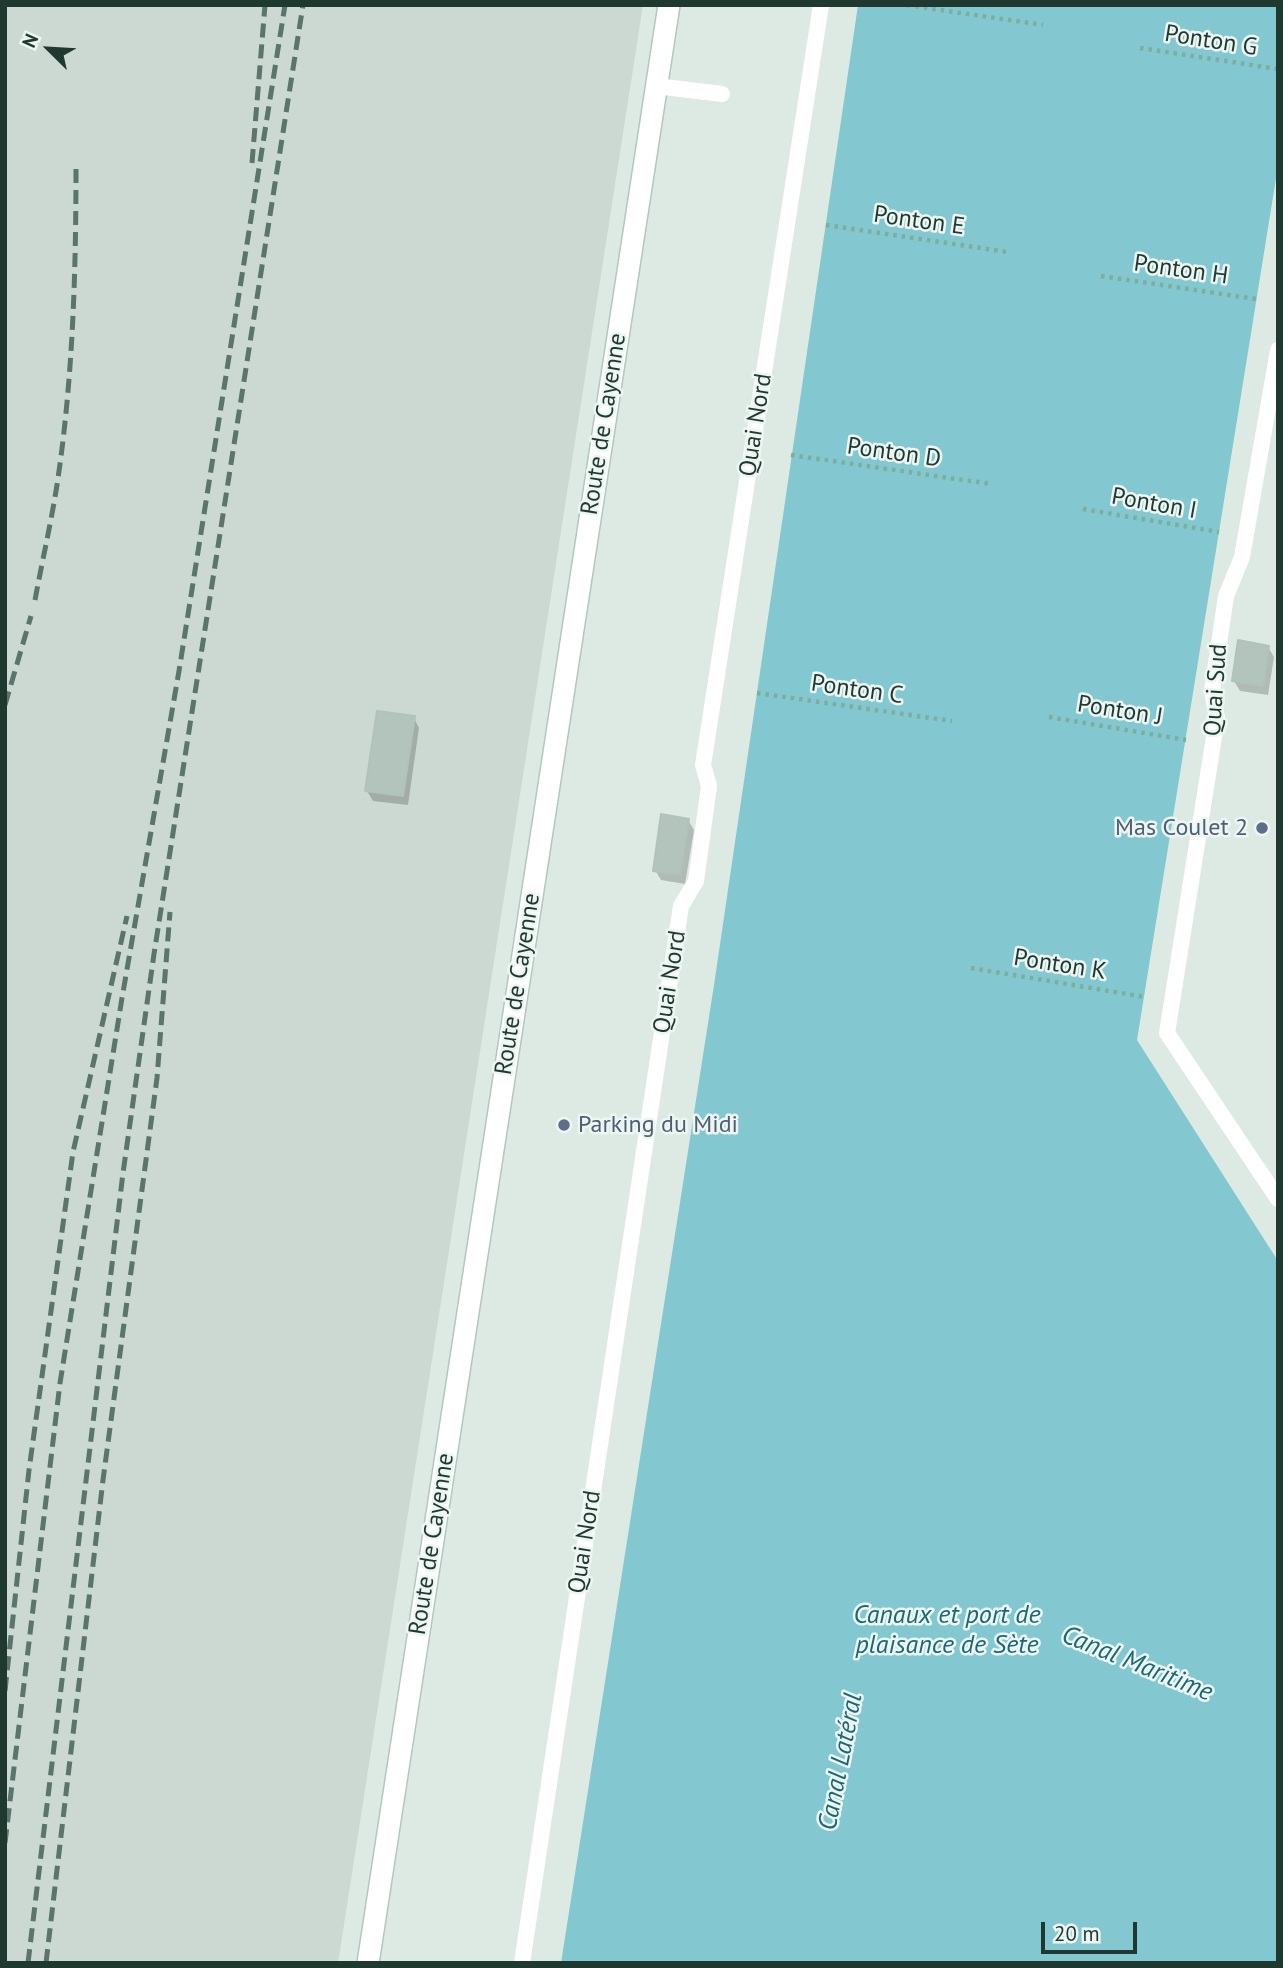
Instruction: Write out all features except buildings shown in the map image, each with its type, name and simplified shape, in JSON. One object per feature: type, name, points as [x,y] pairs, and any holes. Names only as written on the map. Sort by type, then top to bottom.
[{"type":"street","name":"Route de Cayenne","points":[[368,1963],[669,5]]},
{"type":"lane","name":"Quai Nord","points":[[522,1963],[681,906],[696,881],[709,786],[703,765],[821,5]]},
{"type":"lane","points":[[656,86],[722,94]]},
{"type":"lane","name":"Quai Sud","points":[[1278,350],[1242,558],[1226,596],[1212,691],[1217,718],[1167,1033],[1278,1199]]},
{"type":"path","points":[[907,5],[1043,25]]},
{"type":"path","name":"Ponton G","points":[[1140,48],[1278,69]]},
{"type":"path","name":"Ponton E","points":[[825,225],[1007,252]]},
{"type":"path","name":"Ponton H","points":[[1101,276],[1256,299]]},
{"type":"path","name":"Ponton D","points":[[791,455],[991,484]]},
{"type":"path","name":"Ponton I","points":[[1083,509],[1219,532]]},
{"type":"path","name":"Ponton C","points":[[757,693],[952,721]]},
{"type":"path","name":"Ponton J","points":[[1049,717],[1186,740]]},
{"type":"path","name":"Ponton K","points":[[971,968],[1144,996]]},
{"type":"shaded area","points":[[5,5],[643,5],[338,1963],[5,1963]]},
{"type":"water","name":"Canaux et port de plaisance de Sète","points":[[858,5],[1278,5],[1278,166],[1137,1040],[1278,1261],[1278,1963],[561,1963],[714,985]]},
{"type":"railway","points":[[252,163],[265,5]]},
{"type":"railway","points":[[5,1843],[60,1383],[122,998],[179,671],[285,5]]},
{"type":"railway","points":[[28,1963],[123,1173],[154,954],[303,5]]},
{"type":"railway","points":[[35,600],[57,485],[67,405],[74,285],[76,165]]},
{"type":"railway","points":[[5,705],[31,616]]},
{"type":"railway","points":[[46,1963],[103,1480],[157,1078],[170,912]]},
{"type":"railway","points":[[5,1691],[29,1470],[73,1152],[127,916]]},
{"type":"place","name":"Mas Coulet 2","points":[[1262,828]]},
{"type":"place","name":"Parking du Midi","points":[[564,1125]]},
{"type":"water label","name":"Canal Maritime","points":[[1137,1664]]},
{"type":"water label","name":"Canal Latéral","points":[[841,1762]]}]
